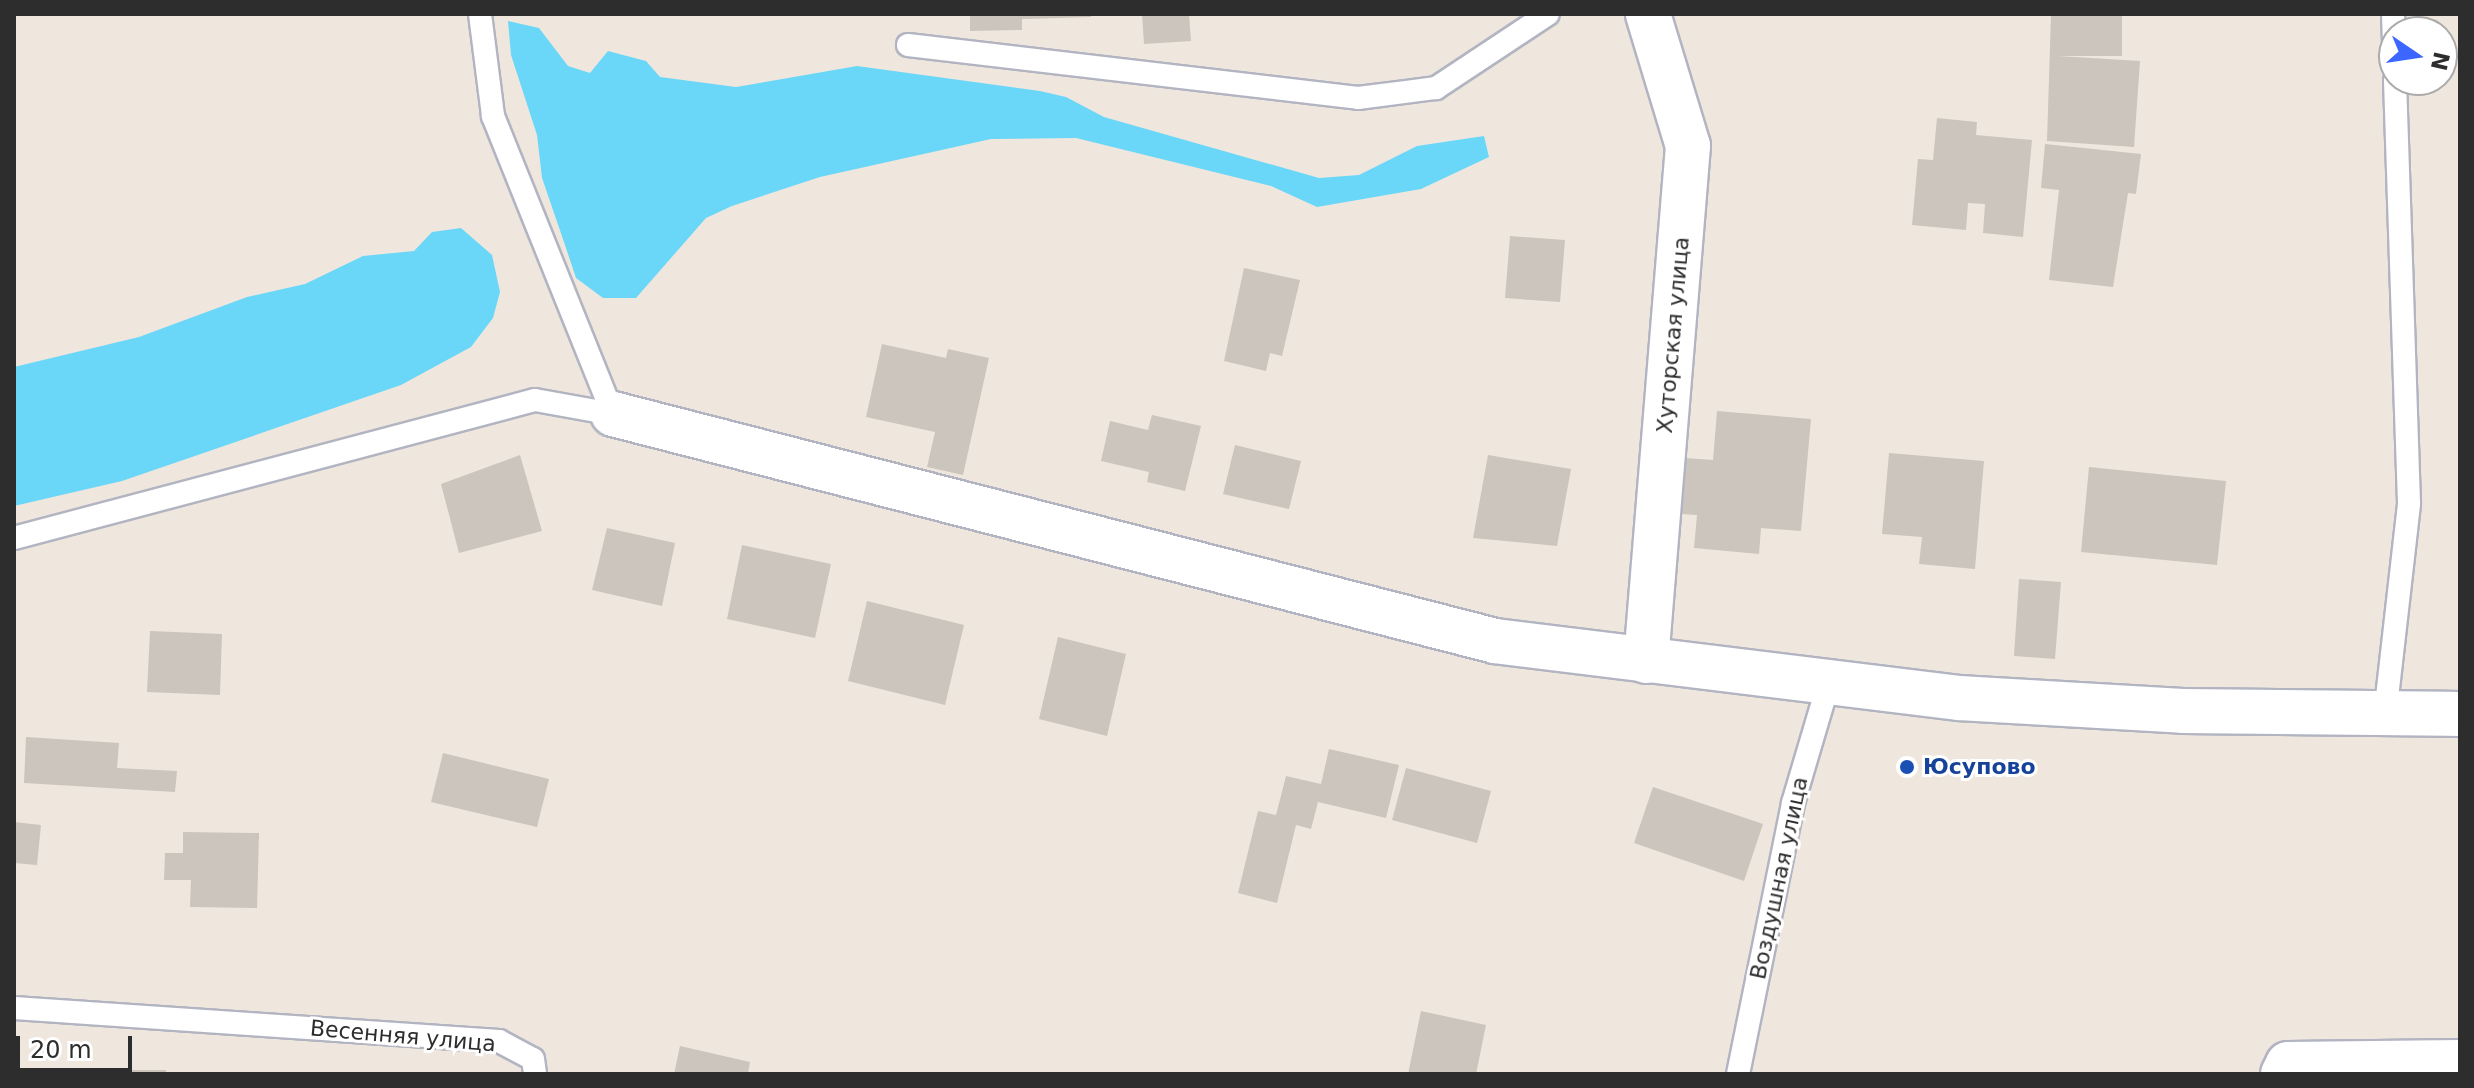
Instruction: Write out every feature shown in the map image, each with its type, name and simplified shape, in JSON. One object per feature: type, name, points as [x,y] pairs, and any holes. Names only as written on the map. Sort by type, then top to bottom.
[{"type":"street","name":"Хуторская улица","points":[[1646,661],[1688,146],[1648,14]]},
{"type":"street","points":[[613,414],[1495,641],[1828,685],[2169,711],[2460,714]]},
{"type":"street","points":[[2283,1074],[2288,1064],[2460,1062]]},
{"type":"lane","points":[[480,14],[493,116],[613,414]]},
{"type":"lane","points":[[908,45],[1358,98],[1436,88],[1548,14]]},
{"type":"lane","points":[[2385,715],[2409,503],[2396,96]]},
{"type":"lane","points":[[14,538],[535,400],[613,414]]},
{"type":"lane","name":"Воздушная улица","points":[[1738,1074],[1793,803],[1828,685]]},
{"type":"lane","name":"Весенняя улица","points":[[14,1008],[499,1041],[533,1059],[535,1074]]},
{"type":"water","points":[[508,21],[539,28],[568,66],[590,73],[608,51],[646,61],[660,77],[736,87],[857,66],[1040,91],[1066,97],[1104,117],[1319,178],[1359,175],[1417,146],[1484,136],[1489,157],[1421,189],[1317,207],[1271,186],[1076,138],[991,139],[820,177],[732,206],[706,218],[636,298],[603,298],[576,278],[542,178],[537,135],[511,55]]},
{"type":"water","points":[[461,228],[492,255],[500,292],[493,318],[471,347],[401,385],[122,481],[14,506],[14,367],[139,337],[247,297],[305,284],[363,256],[414,251],[432,232]]},
{"type":"building","points":[[970,14],[1091,14],[1091,17],[1022,19],[1022,30],[970,31]]},
{"type":"building","points":[[1142,14],[1189,14],[1191,41],[1144,44]]},
{"type":"building","points":[[2051,14],[2122,14],[2122,56],[2058,56],[2140,61],[2134,147],[2047,141]]},
{"type":"building","points":[[1937,118],[1977,122],[1976,135],[2032,140],[2023,237],[1983,233],[1985,204],[1968,203],[1966,230],[1912,225],[1918,159],[1933,160]]},
{"type":"building","points":[[2045,144],[2141,154],[2136,194],[2128,193],[2113,287],[2049,280],[2059,190],[2041,188]]},
{"type":"building","points":[[1510,236],[1565,240],[1560,302],[1505,298]]},
{"type":"building","points":[[1244,268],[1300,280],[1282,356],[1270,353],[1266,371],[1224,361]]},
{"type":"building","points":[[882,344],[946,358],[948,349],[989,358],[963,475],[927,467],[935,432],[866,417]]},
{"type":"building","points":[[1717,411],[1811,419],[1801,531],[1761,528],[1759,554],[1694,548],[1697,515],[1680,514],[1685,458],[1713,460]]},
{"type":"building","points":[[1152,415],[1201,426],[1185,491],[1147,482],[1149,472],[1101,461],[1110,421],[1148,430]]},
{"type":"building","points":[[1235,445],[1301,461],[1289,509],[1223,494]]},
{"type":"building","points":[[1889,453],[1984,461],[1975,569],[1919,564],[1922,537],[1882,534]]},
{"type":"building","points":[[520,455],[542,531],[459,553],[441,484]]},
{"type":"building","points":[[1488,455],[1571,469],[1557,546],[1473,538]]},
{"type":"building","points":[[2089,467],[2226,481],[2217,565],[2081,552]]},
{"type":"building","points":[[607,528],[675,543],[662,606],[592,590]]},
{"type":"building","points":[[742,545],[831,564],[815,638],[727,619]]},
{"type":"building","points":[[2019,579],[2061,582],[2055,659],[2014,656]]},
{"type":"building","points":[[867,601],[964,625],[945,705],[848,681]]},
{"type":"building","points":[[150,631],[222,634],[220,695],[147,692]]},
{"type":"building","points":[[1058,637],[1126,654],[1107,736],[1039,719]]},
{"type":"building","points":[[26,737],[119,743],[117,768],[177,771],[175,792],[24,783]]},
{"type":"building","points":[[1329,749],[1399,765],[1386,818],[1318,802],[1311,829],[1296,825],[1277,903],[1238,893],[1258,811],[1276,815],[1286,776],[1321,784]]},
{"type":"building","points":[[443,753],[549,779],[537,827],[431,802]]},
{"type":"building","points":[[1406,768],[1491,791],[1477,843],[1392,820]]},
{"type":"building","points":[[1653,787],[1763,824],[1744,881],[1634,843]]},
{"type":"building","points":[[14,822],[41,825],[37,865],[14,863]]},
{"type":"building","points":[[183,832],[259,833],[257,908],[190,907],[191,880],[164,880],[165,853],[183,853]]},
{"type":"building","points":[[1421,1011],[1486,1025],[1476,1074],[1408,1074]]},
{"type":"building","points":[[680,1046],[750,1062],[748,1074],[674,1074]]},
{"type":"building","points":[[91,1070],[166,1070],[166,1074],[91,1074]]},
{"type":"place","name":"Юсупово","points":[[1907,767]]}]
